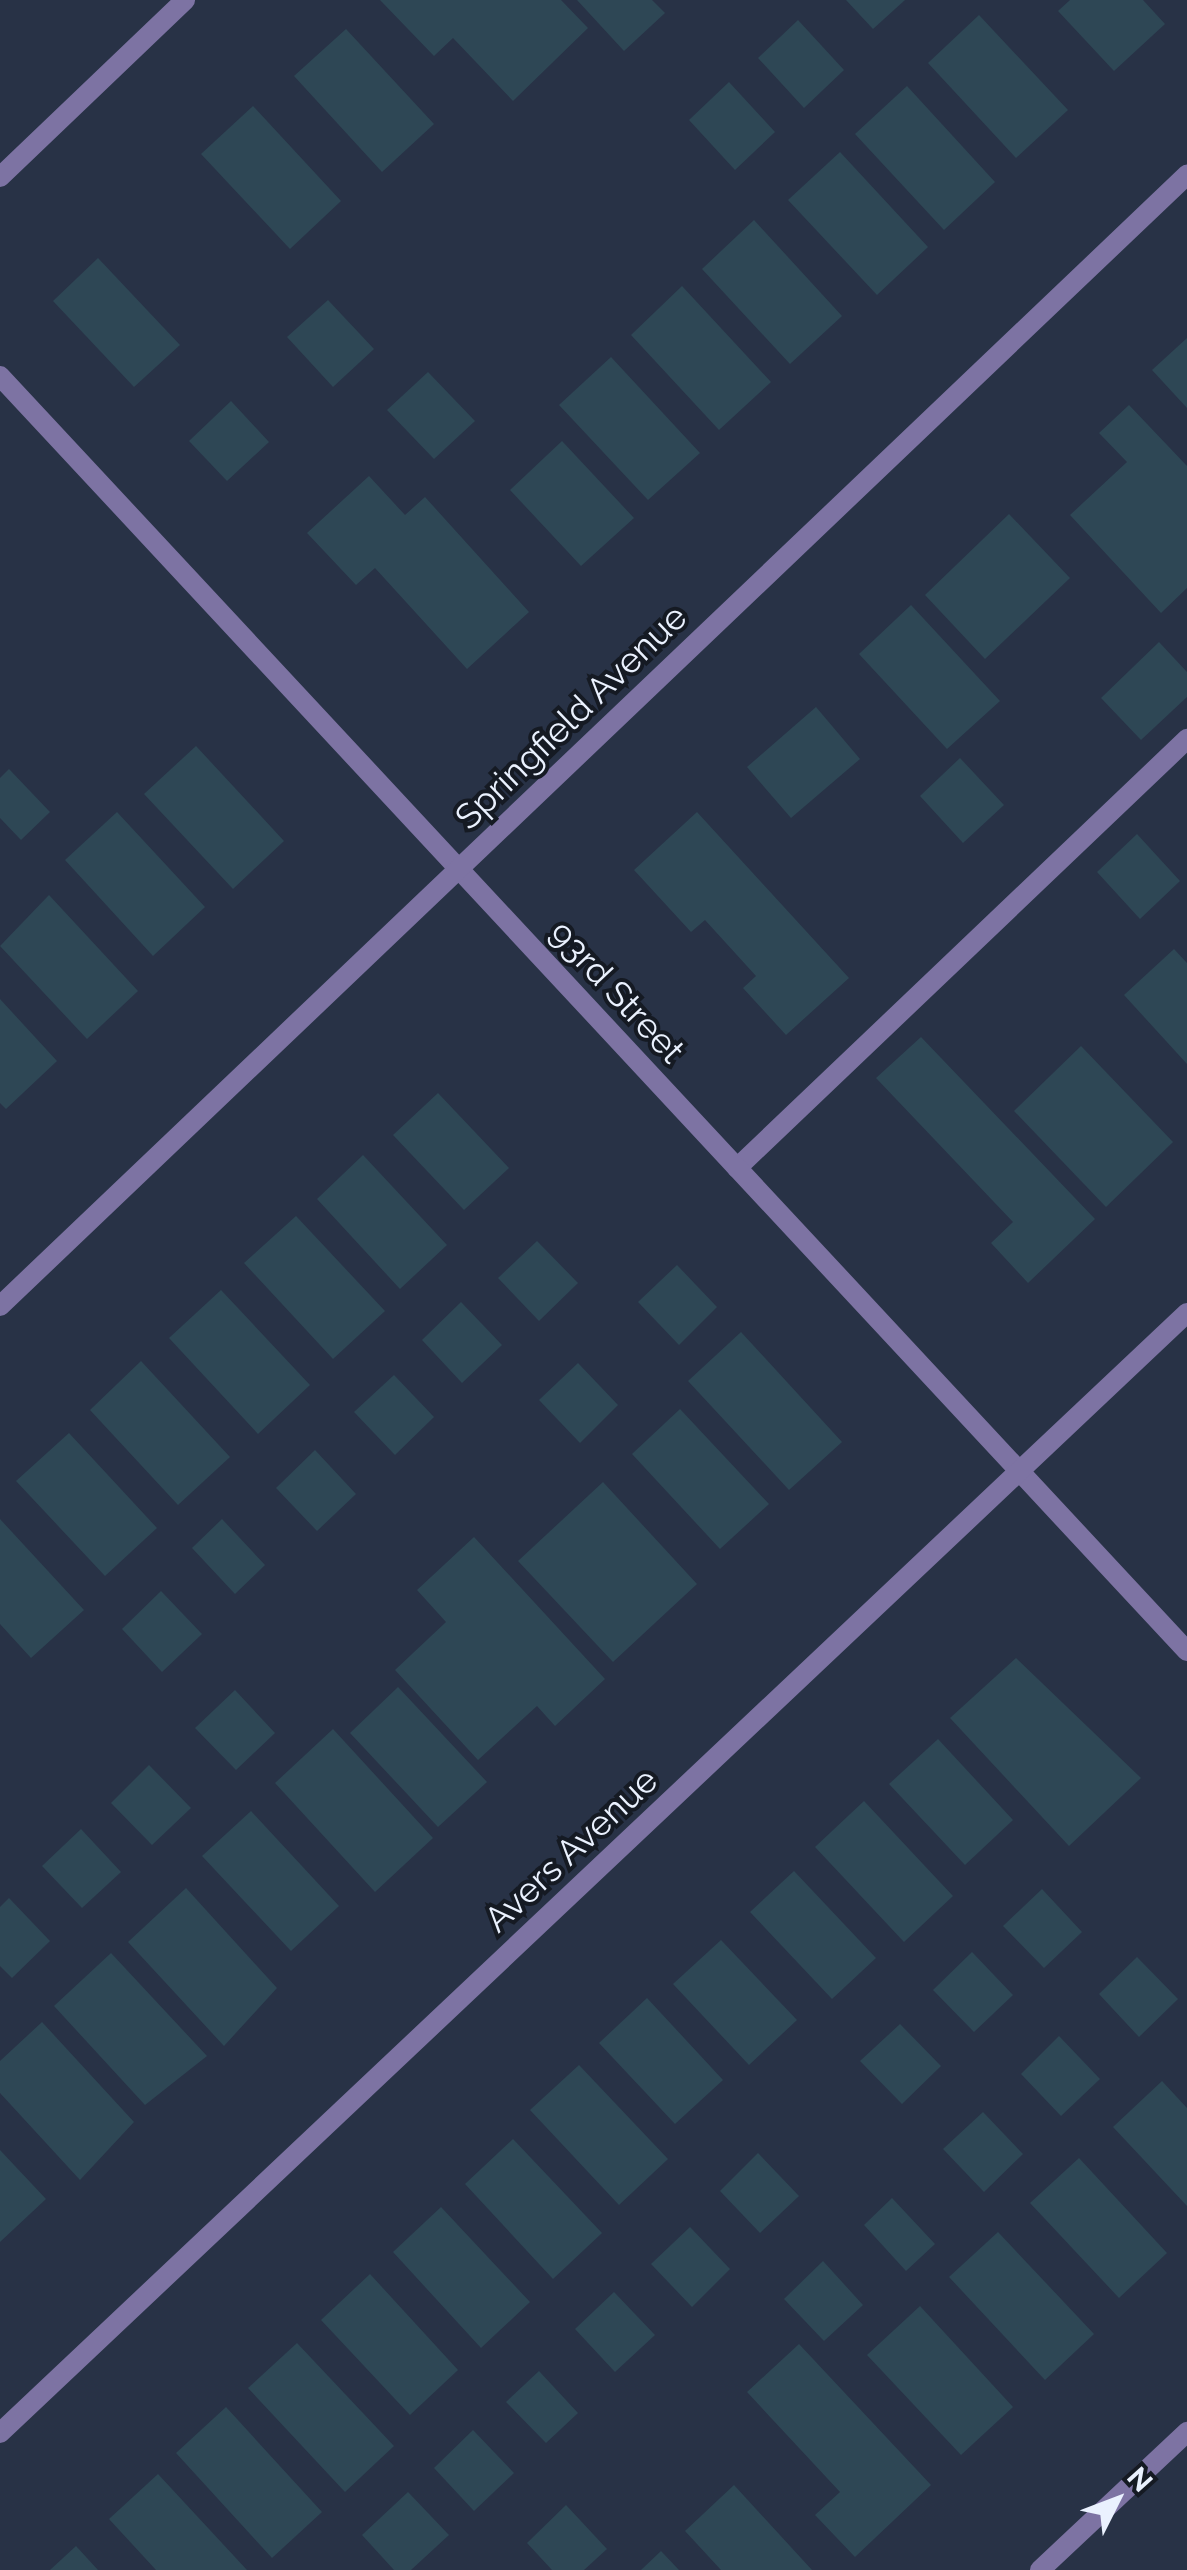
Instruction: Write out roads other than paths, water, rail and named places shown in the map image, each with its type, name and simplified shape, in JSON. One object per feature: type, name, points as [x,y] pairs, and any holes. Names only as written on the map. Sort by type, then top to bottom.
[{"type":"street","points":[[0,176],[185,0]]},
{"type":"street","name":"Springfield Avenue","points":[[0,1306],[1187,175]]},
{"type":"street","name":"93rd Street","points":[[0,376],[1187,1651]]},
{"type":"street","points":[[737,1168],[1187,739]]},
{"type":"street","name":"Avers Avenue","points":[[0,2434],[1187,1313]]},
{"type":"street","points":[[1040,2570],[1187,2432]]}]
